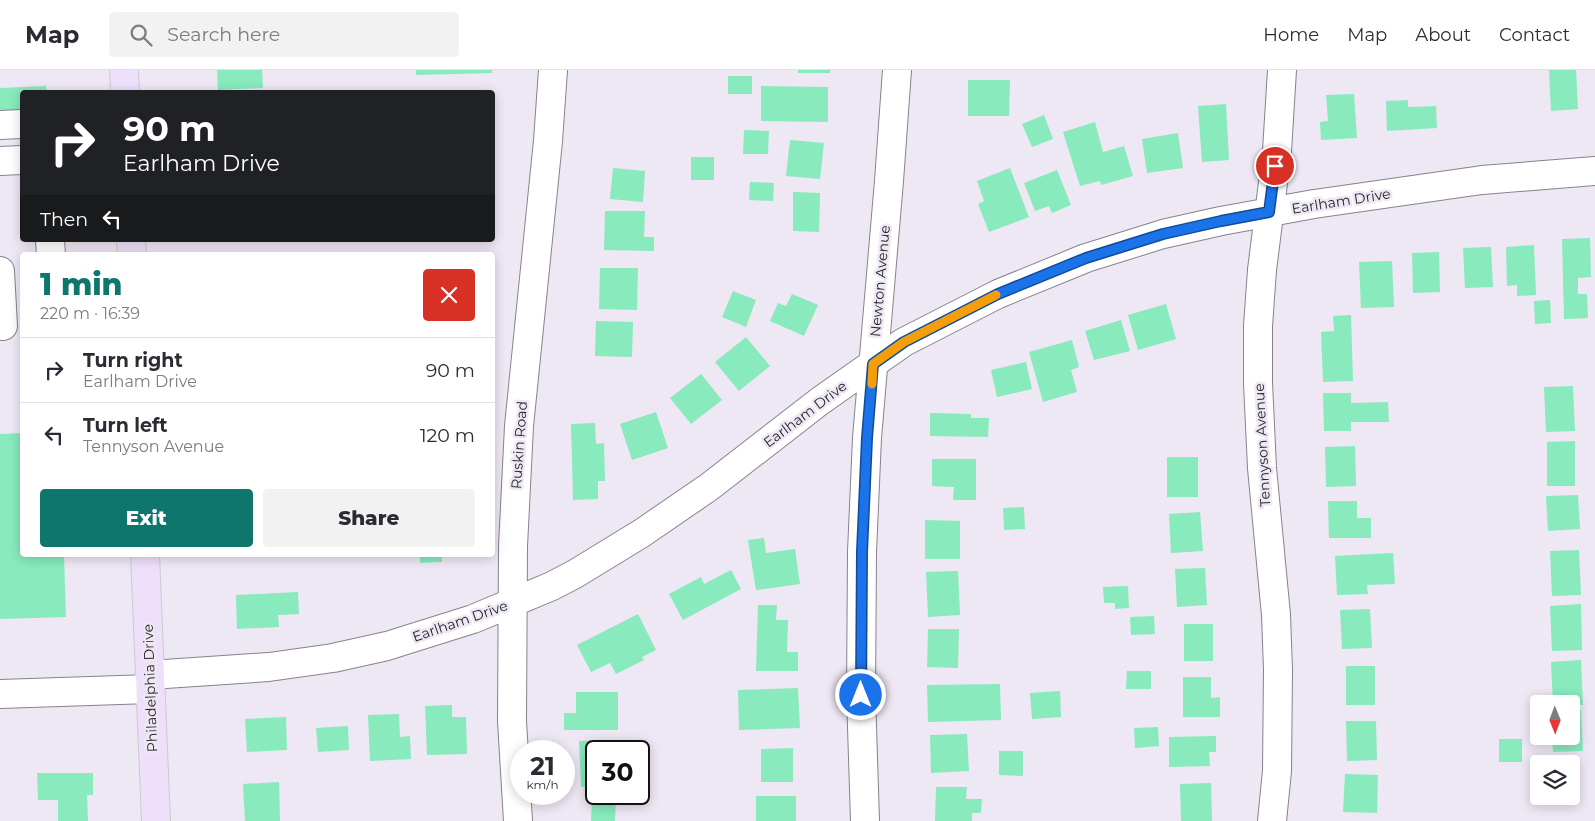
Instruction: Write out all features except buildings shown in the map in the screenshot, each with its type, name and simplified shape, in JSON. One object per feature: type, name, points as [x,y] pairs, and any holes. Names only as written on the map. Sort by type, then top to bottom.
[{"type":"main road","points":[[124,70],[125,90]]},
{"type":"main road","name":"Philadelphia Drive","points":[[145,557],[156,821]]},
{"type":"street","name":"Ruskin Road","points":[[518,821],[512,720],[513,546],[519,426],[548,141],[553,70]]},
{"type":"street","name":"Newton Avenue","points":[[865,821],[861,695],[862,552],[867,438],[897,70]]},
{"type":"street","name":"Tennyson Avenue","points":[[1272,821],[1277,771],[1278,670],[1276,615],[1262,468],[1258,383],[1258,326],[1262,270],[1277,151],[1282,70]]},
{"type":"street","points":[[0,125],[20,124]]},
{"type":"street","points":[[0,161],[20,160]]},
{"type":"street","name":"Earlham Drive","points":[[0,694],[150,682],[333,658],[396,643],[473,619],[552,586],[642,533],[709,487],[820,401],[904,342],[998,294],[1086,258],[1163,234],[1314,204],[1482,180],[1595,170]]},
{"type":"street","points":[[0,271],[8,325]]},
{"type":"slow traffic","points":[[872,384],[873,364],[904,342],[996,295]]},
{"type":"route","points":[[861,695],[862,552],[867,438],[873,364],[904,342],[998,294],[1086,258],[1163,234],[1269,212],[1275,166]]}]
